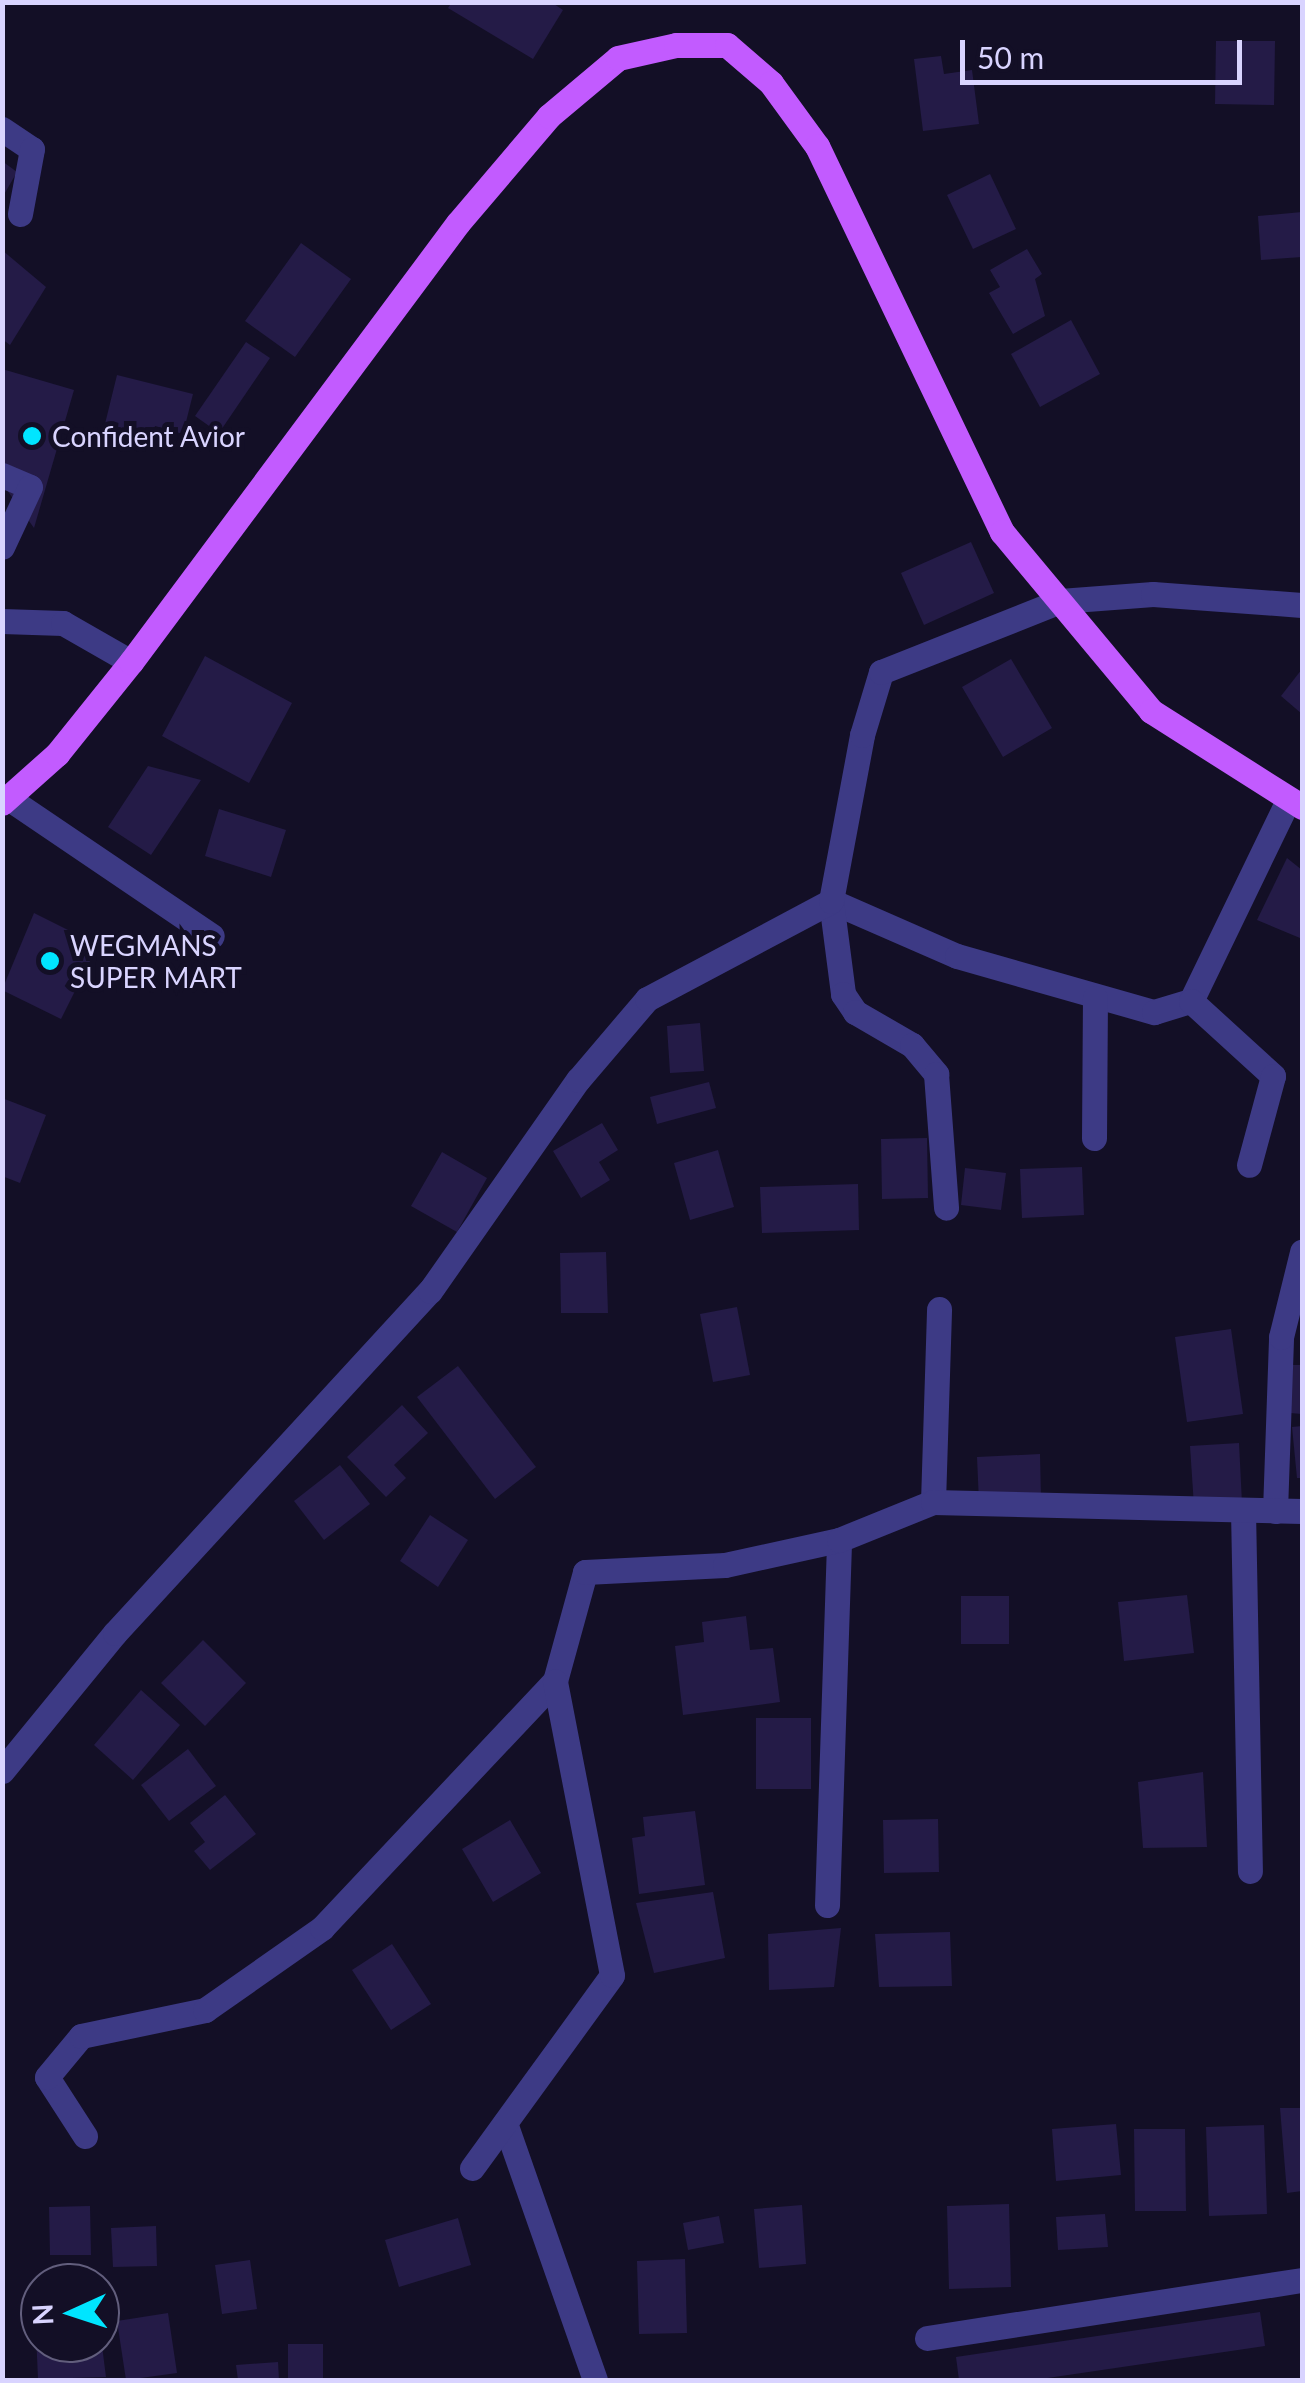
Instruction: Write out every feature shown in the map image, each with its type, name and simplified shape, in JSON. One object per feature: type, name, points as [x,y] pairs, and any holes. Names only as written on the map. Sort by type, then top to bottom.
[{"type":"main road","points":[[5,801],[57,754],[131,662],[458,223],[549,116],[618,58],[676,45],[727,45],[771,83],[818,146],[1002,532],[1151,711],[1295,803]]},
{"type":"street","points":[[2,129],[32,149],[20,214]]},
{"type":"street","points":[[2,475],[30,487],[2,548]]},
{"type":"street","points":[[946,1208],[936,1074],[912,1045],[855,1012],[843,994],[831,901],[862,735],[882,672],[1060,601],[1153,594],[1302,606]]},
{"type":"street","points":[[2,622],[63,623],[131,662]]},
{"type":"street","points":[[5,801],[212,936]]},
{"type":"street","points":[[831,901],[957,956],[1154,1012],[1191,1001],[1295,803]]},
{"type":"street","points":[[2,1771],[115,1632],[430,1291],[578,1080],[647,999],[831,901]]},
{"type":"street","points":[[1094,1138],[1096,998]]},
{"type":"street","points":[[1191,1001],[1273,1076],[1249,1165]]},
{"type":"street","points":[[1275,1510],[1302,1252]]},
{"type":"street","points":[[933,1502],[939,1308]]},
{"type":"street","points":[[472,2168],[612,1976],[555,1681],[585,1572],[725,1565],[839,1540],[933,1502],[1302,1511]]},
{"type":"street","points":[[1243,1510],[1250,1872]]},
{"type":"street","points":[[827,1905],[839,1540]]},
{"type":"street","points":[[85,2136],[47,2077],[80,2036],[205,2010],[322,1928],[555,1681]]},
{"type":"street","points":[[505,2123],[595,2380]]},
{"type":"street","points":[[927,2338],[1302,2280]]},
{"type":"building","points":[[452,2],[551,2],[563,10],[533,59],[448,8]]},
{"type":"building","points":[[1216,41],[1275,41],[1274,105],[1215,104]]},
{"type":"building","points":[[941,56],[944,74],[972,70],[979,124],[923,131],[914,59]]},
{"type":"building","points":[[2,161],[17,172],[2,198]]},
{"type":"building","points":[[990,174],[1016,229],[973,249],[947,195]]},
{"type":"building","points":[[1302,212],[1302,257],[1261,260],[1258,216]]},
{"type":"building","points":[[301,243],[351,279],[295,357],[245,321]]},
{"type":"building","points":[[1027,249],[1042,274],[1035,279],[1045,316],[1013,334],[989,293],[1000,287],[990,270]]},
{"type":"building","points":[[2,250],[46,287],[10,345],[2,339]]},
{"type":"building","points":[[1071,320],[1100,374],[1040,407],[1011,354]]},
{"type":"building","points":[[246,342],[270,358],[219,433],[195,416]]},
{"type":"building","name":"Confident Avior","points":[[2,369],[74,390],[34,528],[2,483]]},
{"type":"building","points":[[117,375],[193,394],[183,434],[155,426],[151,444],[103,432]]},
{"type":"building","points":[[971,542],[994,593],[924,625],[901,573]]},
{"type":"building","points":[[205,656],[292,703],[249,783],[162,736]]},
{"type":"building","points":[[1011,659],[1052,728],[1003,757],[962,687]]},
{"type":"building","points":[[1302,669],[1302,714],[1281,696]]},
{"type":"building","points":[[148,766],[201,780],[151,855],[108,827]]},
{"type":"building","points":[[219,809],[286,830],[271,877],[205,856]]},
{"type":"building","points":[[1287,858],[1302,870],[1300,938],[1257,920]]},
{"type":"building","name":"WEGMANS SUPER MART","points":[[34,913],[98,945],[61,1019],[2,990]]},
{"type":"building","points":[[700,1023],[704,1071],[670,1073],[667,1026]]},
{"type":"building","points":[[709,1082],[716,1108],[657,1124],[650,1097]]},
{"type":"building","points":[[2,1098],[46,1115],[20,1183],[2,1176]]},
{"type":"building","points":[[602,1123],[618,1150],[599,1162],[610,1180],[581,1198],[553,1151]]},
{"type":"building","points":[[927,1138],[928,1198],[882,1199],[881,1139]]},
{"type":"building","points":[[718,1150],[734,1207],[690,1220],[674,1163]]},
{"type":"building","points":[[442,1152],[487,1178],[457,1232],[411,1206]]},
{"type":"building","points":[[1082,1167],[1084,1215],[1022,1218],[1020,1169]]},
{"type":"building","points":[[965,1168],[1006,1173],[1001,1210],[961,1205]]},
{"type":"building","points":[[858,1184],[859,1230],[762,1233],[760,1187]]},
{"type":"building","points":[[606,1252],[608,1313],[561,1313],[560,1253]]},
{"type":"building","points":[[737,1307],[750,1375],[713,1382],[700,1314]]},
{"type":"building","points":[[1231,1329],[1243,1414],[1187,1422],[1175,1337]]},
{"type":"building","points":[[1291,1365],[1302,1365],[1302,1414],[1290,1413]]},
{"type":"building","points":[[458,1366],[536,1467],[495,1499],[417,1397]]},
{"type":"building","points":[[402,1405],[428,1433],[394,1465],[406,1478],[386,1497],[347,1457]]},
{"type":"building","points":[[1302,1426],[1302,1478],[1297,1478],[1292,1427]]},
{"type":"building","points":[[1239,1443],[1242,1503],[1194,1506],[1190,1446]]},
{"type":"building","points":[[1040,1454],[1041,1500],[979,1502],[977,1457]]},
{"type":"building","points":[[340,1465],[370,1504],[324,1540],[294,1501]]},
{"type":"building","points":[[430,1515],[468,1540],[438,1587],[400,1561]]},
{"type":"building","points":[[1187,1595],[1194,1653],[1124,1661],[1118,1602]]},
{"type":"building","points":[[961,1596],[1009,1596],[1009,1644],[961,1644]]},
{"type":"building","points":[[746,1616],[750,1650],[773,1648],[780,1702],[683,1715],[675,1646],[704,1642],[702,1622]]},
{"type":"building","points":[[203,1640],[246,1683],[205,1726],[161,1683]]},
{"type":"building","points":[[141,1690],[180,1725],[133,1780],[94,1745]]},
{"type":"building","points":[[756,1718],[811,1718],[811,1789],[756,1789]]},
{"type":"building","points":[[188,1749],[216,1786],[169,1821],[141,1785]]},
{"type":"building","points":[[1203,1772],[1207,1847],[1143,1848],[1138,1782]]},
{"type":"building","points":[[225,1795],[256,1834],[210,1870],[194,1851],[205,1842],[190,1823]]},
{"type":"building","points":[[695,1811],[705,1885],[639,1894],[632,1838],[645,1836],[643,1817]]},
{"type":"building","points":[[938,1819],[939,1872],[884,1873],[883,1820]]},
{"type":"building","points":[[510,1820],[541,1873],[493,1902],[462,1849]]},
{"type":"building","points":[[713,1892],[725,1958],[654,1973],[636,1903]]},
{"type":"building","points":[[841,1928],[834,1987],[769,1990],[768,1934]]},
{"type":"building","points":[[950,1932],[952,1986],[879,1987],[875,1934]]},
{"type":"building","points":[[392,1944],[431,2004],[391,2030],[352,1970]]},
{"type":"building","points":[[1280,2108],[1302,2108],[1302,2191],[1287,2193]]},
{"type":"building","points":[[1116,2124],[1121,2175],[1056,2181],[1052,2129]]},
{"type":"building","points":[[1264,2125],[1267,2214],[1209,2216],[1206,2127]]},
{"type":"building","points":[[1134,2129],[1185,2129],[1186,2211],[1135,2211]]},
{"type":"building","points":[[1009,2204],[1011,2287],[949,2289],[947,2206]]},
{"type":"building","points":[[802,2205],[806,2264],[759,2268],[754,2209]]},
{"type":"building","points":[[90,2206],[91,2255],[50,2255],[49,2207]]},
{"type":"building","points":[[1105,2214],[1108,2247],[1058,2250],[1056,2217]]},
{"type":"building","points":[[719,2216],[724,2243],[688,2250],[683,2223]]},
{"type":"building","points":[[458,2218],[471,2265],[399,2287],[385,2240]]},
{"type":"building","points":[[156,2226],[157,2266],[120,2267],[120,2263],[113,2263],[111,2228]]},
{"type":"building","points":[[685,2259],[687,2333],[639,2334],[637,2261]]},
{"type":"building","points":[[250,2260],[257,2309],[222,2314],[215,2265]]},
{"type":"building","points":[[1260,2312],[1265,2346],[1034,2380],[959,2380],[956,2357]]},
{"type":"building","points":[[168,2313],[177,2373],[126,2380],[120,2321]]},
{"type":"building","points":[[288,2344],[323,2344],[323,2380],[288,2380]]},
{"type":"building","points":[[278,2362],[279,2380],[238,2380],[236,2365]]},
{"type":"building","points":[[37,2363],[104,2363],[106,2377],[38,2379]]},
{"type":"place","name":"Confident Avior","points":[[32,436]]},
{"type":"place","name":"WEGMANS SUPER MART","points":[[50,961]]}]
